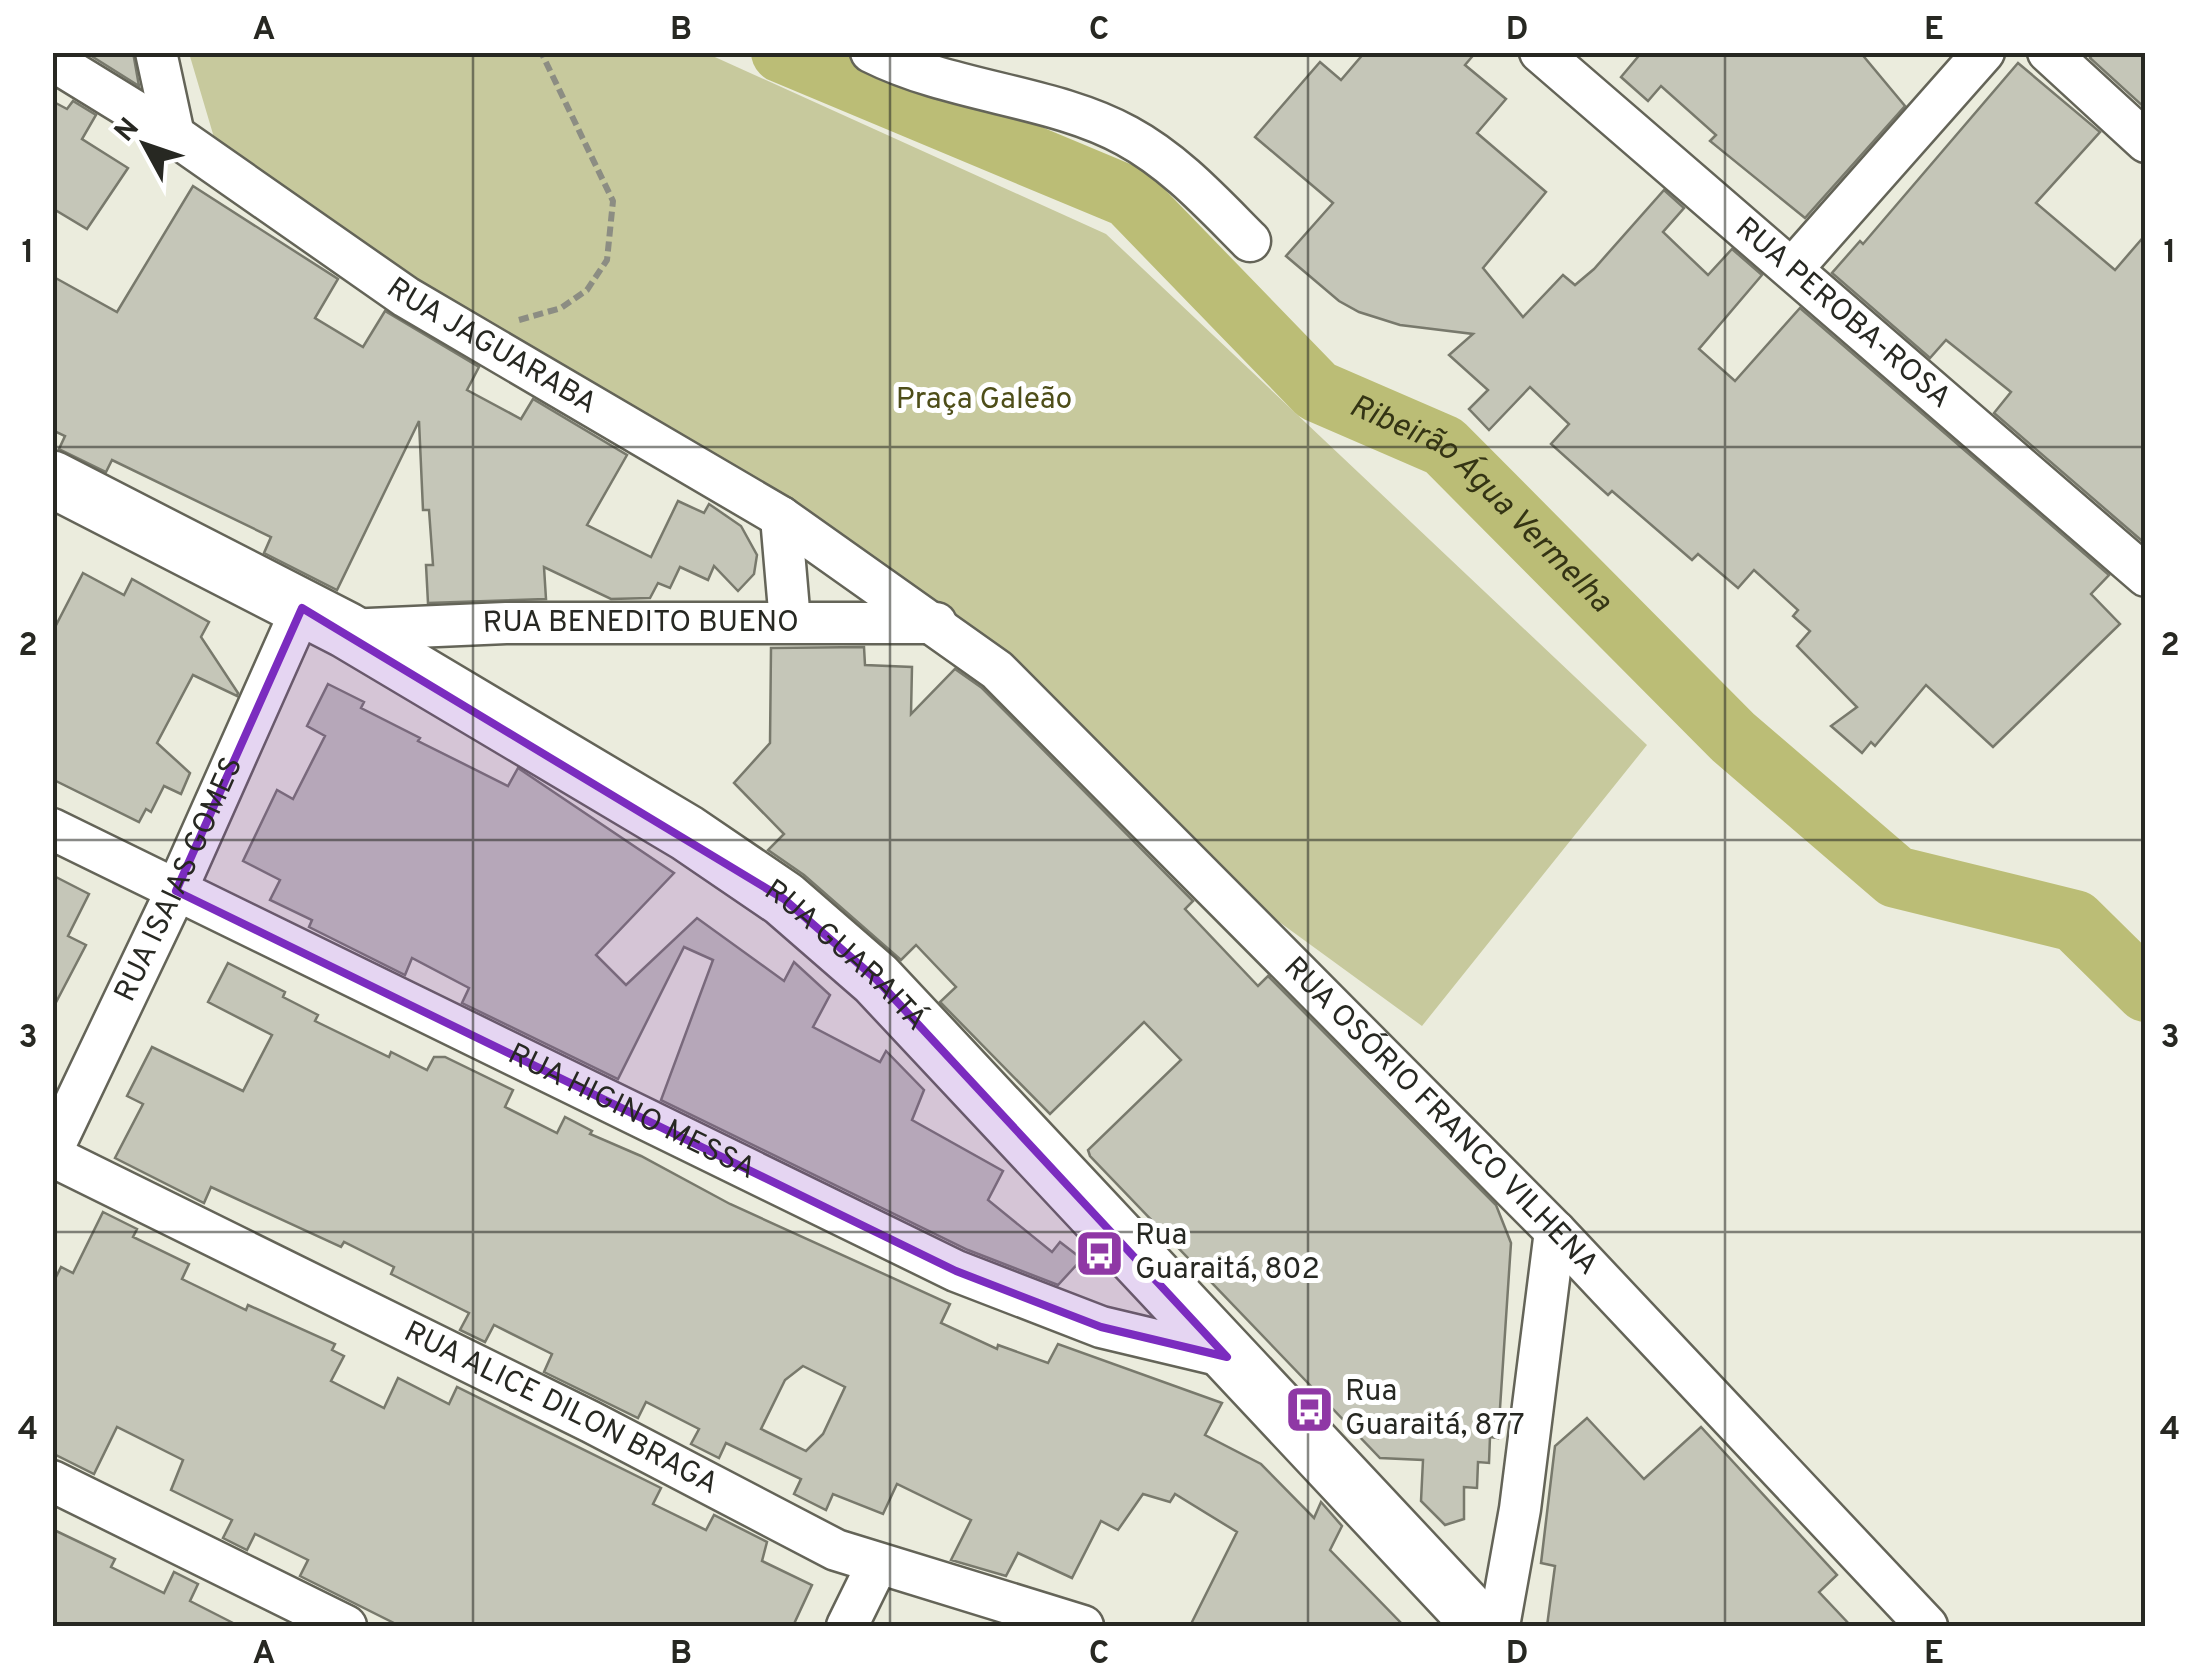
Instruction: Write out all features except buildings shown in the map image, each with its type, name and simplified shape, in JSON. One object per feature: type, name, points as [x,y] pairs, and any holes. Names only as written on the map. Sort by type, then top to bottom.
[{"type":"street","points":[[156,52],[174,136]]},
{"type":"street","points":[[872,52],[948,84],[1077,115],[1126,135],[1166,161],[1250,240]]},
{"type":"street","name":"RUA PEROBA-ROSA","points":[[1540,52],[2146,576]]},
{"type":"street","points":[[1792,270],[1984,52]]},
{"type":"street","points":[[2048,52],[2146,142]]},
{"type":"street","name":"RUA JAGUARABA","points":[[52,60],[174,136],[406,297],[781,516],[936,623]]},
{"type":"street","name":"RUA GUARAITÁ","points":[[52,480],[324,619],[687,833],[784,899],[876,979],[1482,1626]]},
{"type":"street","points":[[781,516],[790,622]]},
{"type":"street","name":"RUA BENEDITO BUENO","points":[[324,619],[936,623]]},
{"type":"street","name":"RUA ISAIAS GOMES","points":[[52,1154],[176,891],[324,619]]},
{"type":"street","name":"RUA OSÓRIO FRANCO VILHENA","points":[[936,623],[1052,720],[1555,1231],[1927,1626]]},
{"type":"street","name":"RUA HIGINO MESSA","points":[[52,830],[956,1271],[1032,1304],[1142,1340],[1227,1357]]},
{"type":"street","name":"RUA ALICE DILON BRAGA","points":[[52,1154],[591,1422],[836,1550],[1083,1626]]},
{"type":"street","points":[[1499,1626],[1520,1510],[1555,1231]]},
{"type":"street","points":[[52,1481],[346,1626]]},
{"type":"street","points":[[847,1626],[877,1564]]},
{"type":"path","points":[[470,334],[561,308],[587,290],[607,260],[613,201],[541,52]]},
{"type":"highlighted area","points":[[302,608],[784,899],[876,979],[1227,1357],[1101,1327],[956,1271],[176,891]]},
{"type":"green space","name":"Praça Galeão","points":[[189,53],[706,53],[1106,234],[1647,745],[1422,1026],[1241,894],[962,624],[226,178]]},
{"type":"waterway","name":"Ribeirão Água Vermelha","points":[[782,52],[1129,197],[1317,391],[1444,446],[1733,737],[1896,877],[2075,921],[2146,991]]},
{"type":"place","name":"Rua Guaraitá, 802","points":[[1100,1253]]},
{"type":"place","name":"Rua Guaraitá, 877","points":[[1310,1409]]}]
